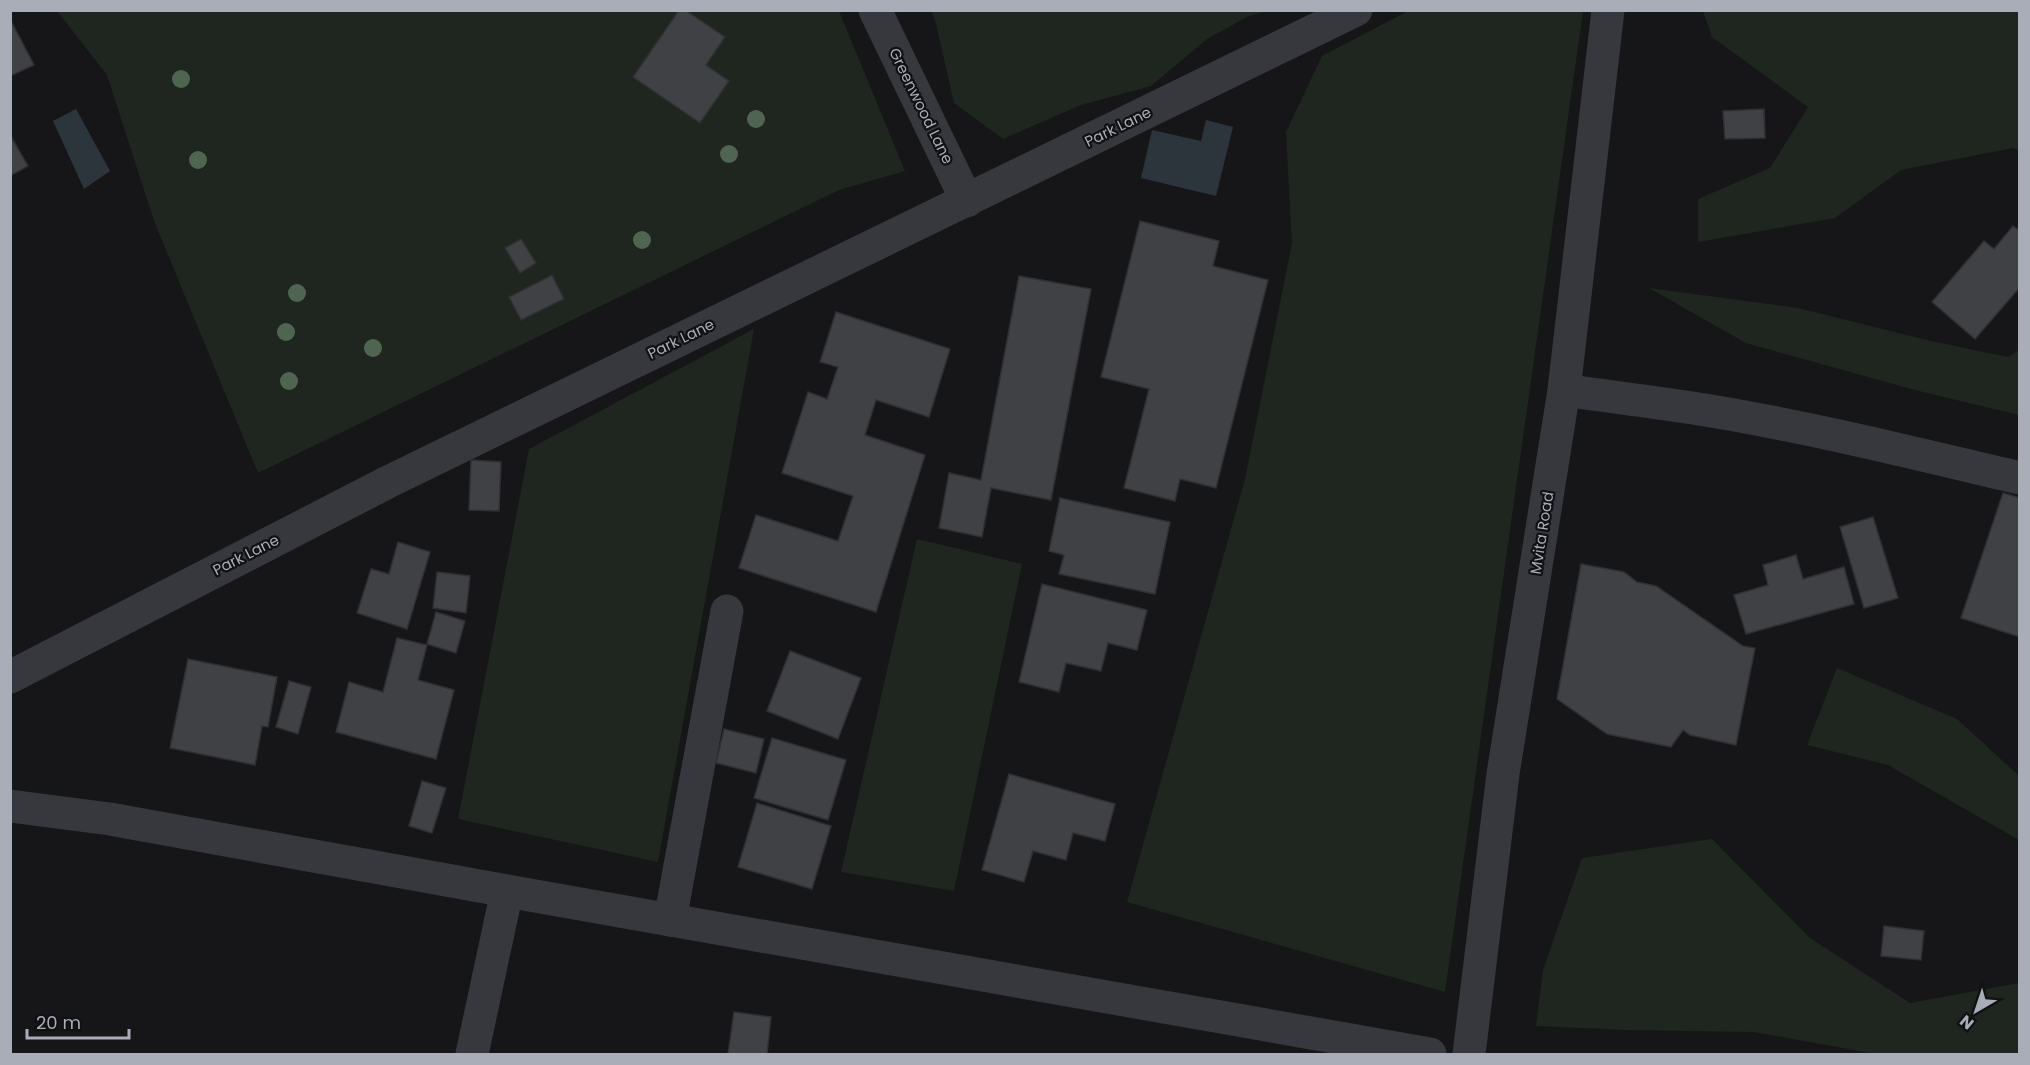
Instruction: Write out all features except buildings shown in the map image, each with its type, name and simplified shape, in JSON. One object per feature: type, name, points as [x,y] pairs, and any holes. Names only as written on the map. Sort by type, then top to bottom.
[{"type":"street","name":"Greenwood Lane","points":[[875,10],[967,201]]},
{"type":"street","name":"Park Lane","points":[[10,677],[388,482],[1356,10]]},
{"type":"street","name":"Mvita Road","points":[[1469,1054],[1503,774],[1564,390],[1608,10]]},
{"type":"street","points":[[1564,390],[1687,407],[1768,422],[1860,440],[2019,478]]},
{"type":"street","points":[[670,920],[727,611]]},
{"type":"street","points":[[10,806],[110,819],[1430,1054]]},
{"type":"street","points":[[472,1054],[507,891]]},
{"type":"shaded area","points":[[57,11],[839,11],[905,171],[839,190],[258,473],[154,221],[107,75]]},
{"type":"shaded area","points":[[931,11],[1267,11],[1249,16],[1207,39],[1151,86],[1081,105],[1003,139],[954,103]]},
{"type":"shaded area","points":[[1408,11],[1583,11],[1445,992],[1127,902],[1245,479],[1292,243],[1286,132],[1322,56]]},
{"type":"shaded area","points":[[1703,11],[2019,11],[2019,150],[2013,148],[1901,170],[1835,218],[1698,242],[1698,199],[1770,168],[1808,107],[1712,37]]},
{"type":"shaded area","points":[[76,109],[110,171],[84,189],[53,121]]},
{"type":"shaded area","points":[[1206,120],[1233,127],[1216,196],[1141,178],[1152,130],[1201,141]]},
{"type":"shaded area","points":[[1649,288],[1798,308],[1931,341],[2008,357],[2019,350],[2019,415],[1915,390],[1746,343]]},
{"type":"shaded area","points":[[754,329],[658,862],[458,819],[529,449]]},
{"type":"shaded area","points":[[917,539],[1022,564],[954,891],[841,872]]},
{"type":"shaded area","points":[[1837,668],[1957,719],[2019,776],[2019,840],[1888,765],[1807,745]]},
{"type":"shaded area","points":[[1712,839],[1810,938],[1910,1003],[2019,983],[2019,1054],[1876,1054],[1754,1032],[1536,1026],[1543,970],[1582,858]]}]
